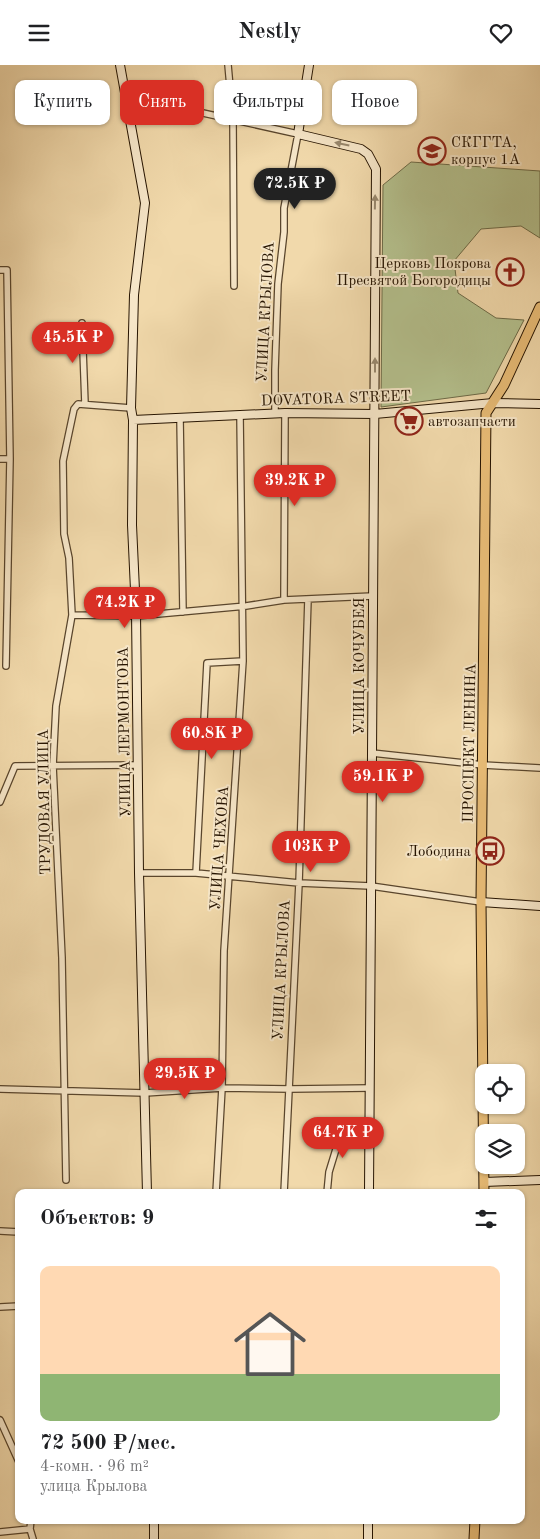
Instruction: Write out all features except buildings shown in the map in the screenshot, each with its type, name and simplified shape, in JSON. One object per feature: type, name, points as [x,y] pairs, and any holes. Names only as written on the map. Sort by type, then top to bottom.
[{"type":"main road","name":"ПРОСПЕКТ ЛЕНИНА","points":[[484,1189],[481,902],[486,413],[504,385],[540,307]]},
{"type":"main road","points":[[474,1539],[475,1524]]},
{"type":"street","name":"УЛИЦА ЛЕРМОНТОВА","points":[[120,65],[123,80]]},
{"type":"street","points":[[228,65],[229,80]]},
{"type":"street","name":"УЛИЦА КРЫЛОВА","points":[[275,414],[274,370],[284,208],[309,65]]},
{"type":"street","name":"УЛИЦА ЛЕРМОНТОВА","points":[[131,125],[144,203],[134,295],[132,525],[136,616],[139,873],[147,1189]]},
{"type":"street","points":[[233,125],[234,286]]},
{"type":"street","points":[[256,125],[298,134]]},
{"type":"street","name":"УЛИЦА КОЧУБЕЯ","points":[[298,134],[361,149],[368,154],[376,169],[370,1189]]},
{"type":"street","points":[[0,270],[7,270],[10,459],[6,666]]},
{"type":"street","points":[[82,323],[85,405],[132,408]]},
{"type":"street","points":[[0,345],[8,345]]},
{"type":"street","name":"DOVATORA STREET","points":[[133,420],[285,413],[375,414],[492,403],[540,403]]},
{"type":"street","name":"ТРУДОВАЯ УЛИЦА","points":[[66,1180],[62,958],[53,766],[56,706],[72,615],[69,558],[64,534],[63,461],[74,409],[78,404],[85,405]]},
{"type":"street","points":[[284,600],[285,413]]},
{"type":"street","name":"УЛИЦА ЧЕХОВА","points":[[216,1189],[222,1088],[224,951],[243,661],[240,415]]},
{"type":"street","points":[[180,418],[183,612]]},
{"type":"street","points":[[0,459],[10,459]]},
{"type":"street","points":[[72,615],[136,616],[242,607],[284,600],[373,596]]},
{"type":"street","name":"УЛИЦА КРЫЛОВА","points":[[284,1189],[299,883],[308,599]]},
{"type":"street","points":[[196,873],[207,663],[243,661]]},
{"type":"street","points":[[372,753],[483,765],[540,768]]},
{"type":"street","points":[[0,802],[15,766],[138,765]]},
{"type":"street","points":[[139,873],[196,873],[299,883],[371,886],[481,902],[540,906]]},
{"type":"street","points":[[0,1089],[145,1093],[222,1088],[370,1088]]},
{"type":"street","points":[[327,1189],[329,1172],[340,1136],[370,1138]]},
{"type":"street","points":[[484,1182],[540,1180]]},
{"type":"street","points":[[0,1231],[15,1232]]},
{"type":"street","points":[[0,1307],[15,1306]]},
{"type":"street","points":[[0,1420],[15,1453]]},
{"type":"street","points":[[31,1524],[33,1539]]},
{"type":"street","points":[[154,1524],[154,1539]]},
{"type":"street","points":[[368,1524],[368,1539]]},
{"type":"street","points":[[0,1532],[30,1529]]},
{"type":"green space","points":[[411,162],[540,171],[540,238],[521,226],[481,229],[454,261],[458,293],[496,318],[524,320],[486,393],[381,407],[383,185]]},
{"type":"place","name":"СКГГТА, корпус 1А","points":[[432,151]]},
{"type":"place","name":"Церковь Покрова Пресвятой Богородицы","points":[[510,272]]},
{"type":"place","name":"автозапчасти","points":[[409,421]]},
{"type":"place","name":"Лободина","points":[[490,851]]}]
